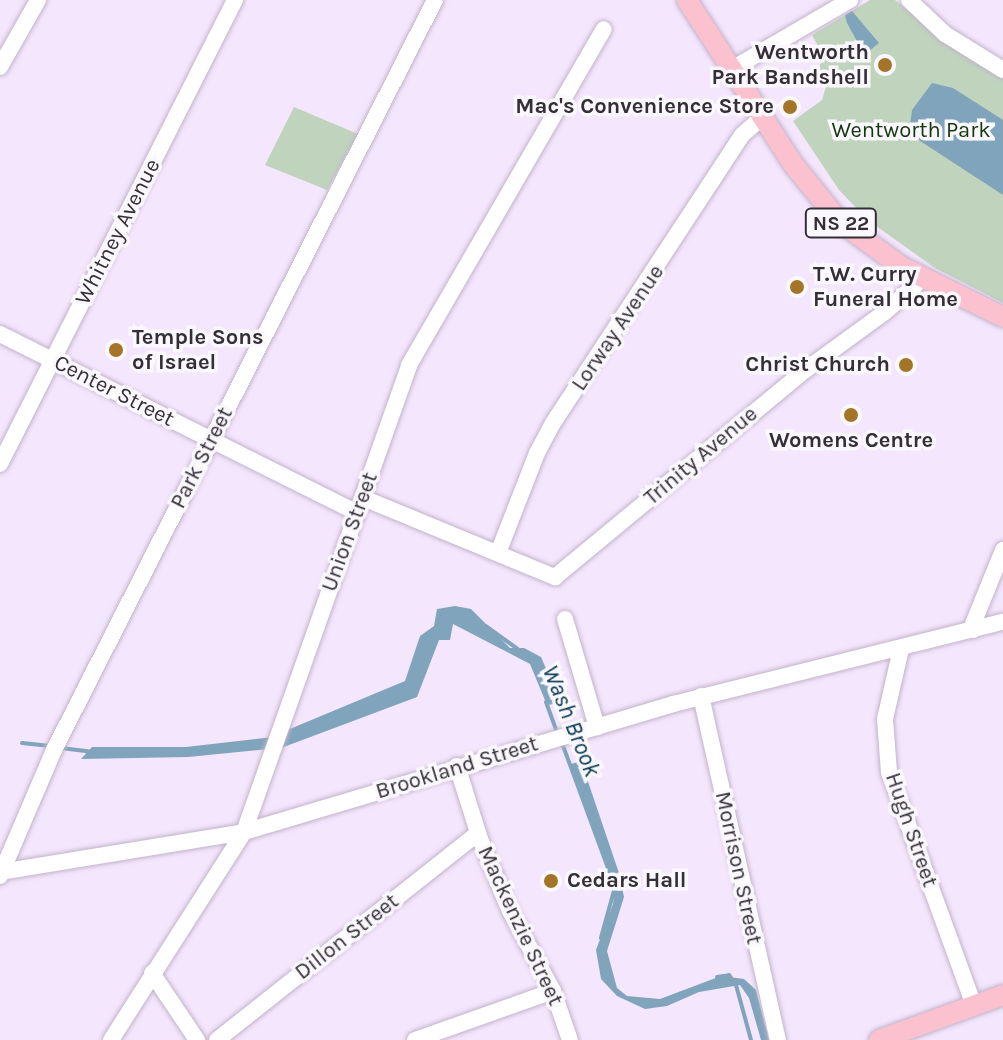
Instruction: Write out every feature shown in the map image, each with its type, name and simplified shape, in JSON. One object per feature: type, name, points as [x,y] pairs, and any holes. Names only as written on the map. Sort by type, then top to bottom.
[{"type":"main road","name":"NS 22","points":[[687,0],[803,179],[839,221],[868,245],[923,278],[1003,317]]},
{"type":"main road","points":[[879,1040],[1003,995]]},
{"type":"street","points":[[0,67],[38,0]]},
{"type":"street","name":"Whitney Avenue","points":[[0,464],[235,0]]},
{"type":"street","name":"Park Street","points":[[1,873],[54,750],[435,0]]},
{"type":"street","points":[[732,69],[850,0]]},
{"type":"street","points":[[909,0],[945,34],[1003,70]]},
{"type":"street","name":"Union Street","points":[[111,1040],[244,832],[409,365],[604,29]]},
{"type":"street","name":"Lorway Avenue","points":[[498,553],[553,423],[742,135],[763,117]]},
{"type":"street","name":"Trinity Avenue","points":[[555,577],[800,374],[885,312],[923,278]]},
{"type":"street","name":"Center Street","points":[[0,334],[211,440],[360,505],[498,553],[555,577]]},
{"type":"street","points":[[973,630],[1003,550]]},
{"type":"street","points":[[565,619],[597,727]]},
{"type":"street","name":"Brookland Street","points":[[1,873],[244,832],[457,766],[701,696],[1003,622]]},
{"type":"street","name":"Hugh Street","points":[[901,649],[885,719],[889,772],[974,1006]]},
{"type":"street","name":"Morrison Street","points":[[701,696],[778,1040]]},
{"type":"street","name":"Mackenzie Street","points":[[457,766],[477,834],[510,911],[553,991],[570,1040]]},
{"type":"street","name":"Dillon Street","points":[[217,1040],[477,834]]},
{"type":"street","points":[[152,973],[197,1040]]},
{"type":"street","points":[[415,1040],[553,991]]},
{"type":"green space","name":"Wentworth Park","points":[[870,0],[895,0],[954,49],[1003,79],[1003,303],[935,268],[869,221],[839,190],[793,121],[822,100],[828,80],[817,68],[825,59],[812,35]]},
{"type":"green space","points":[[294,107],[358,134],[327,190],[265,165]]},
{"type":"water","points":[[852,11],[879,43],[868,52],[858,43],[847,23],[845,15]]},
{"type":"water","points":[[932,83],[953,88],[1003,120],[1003,195],[914,137],[910,125],[912,110]]},
{"type":"water","points":[[455,606],[471,609],[510,648],[524,648],[541,657],[561,703],[547,705],[530,664],[453,624],[450,640],[439,640],[417,697],[281,748],[285,731],[405,681],[420,636],[434,626],[437,609]]},
{"type":"water","points":[[273,737],[269,749],[188,757],[81,759],[92,747],[186,747]]},
{"type":"water","points":[[581,761],[619,873],[624,897],[607,951],[617,988],[627,996],[660,999],[721,976],[744,979],[756,990],[769,1040],[761,1040],[749,998],[740,985],[699,992],[667,1006],[645,1009],[617,996],[601,979],[596,950],[613,904],[615,887],[571,764]]},
{"type":"waterway","name":"Wash Brook","points":[[486,626],[518,649]]},
{"type":"waterway","name":"Wash Brook","points":[[546,702],[558,735]]},
{"type":"waterway","name":"Wash Brook","points":[[22,743],[53,746]]},
{"type":"waterway","name":"Wash Brook","points":[[562,743],[615,887],[601,938]]},
{"type":"waterway","name":"Wash Brook","points":[[61,748],[92,752]]},
{"type":"waterway","name":"Wash Brook","points":[[717,977],[729,975],[736,985],[751,1040]]},
{"type":"place","name":"Wentworth Park Bandshell","points":[[885,65]]},
{"type":"place","name":"Mac's Convenience Store","points":[[790,107]]},
{"type":"place","name":"T.W. Curry Funeral Home","points":[[797,287]]},
{"type":"place","name":"Temple Sons of Israel","points":[[116,350]]},
{"type":"place","name":"Christ Church","points":[[906,365]]},
{"type":"place","name":"Womens Centre","points":[[851,415]]},
{"type":"place","name":"Cedars Hall","points":[[551,881]]}]
